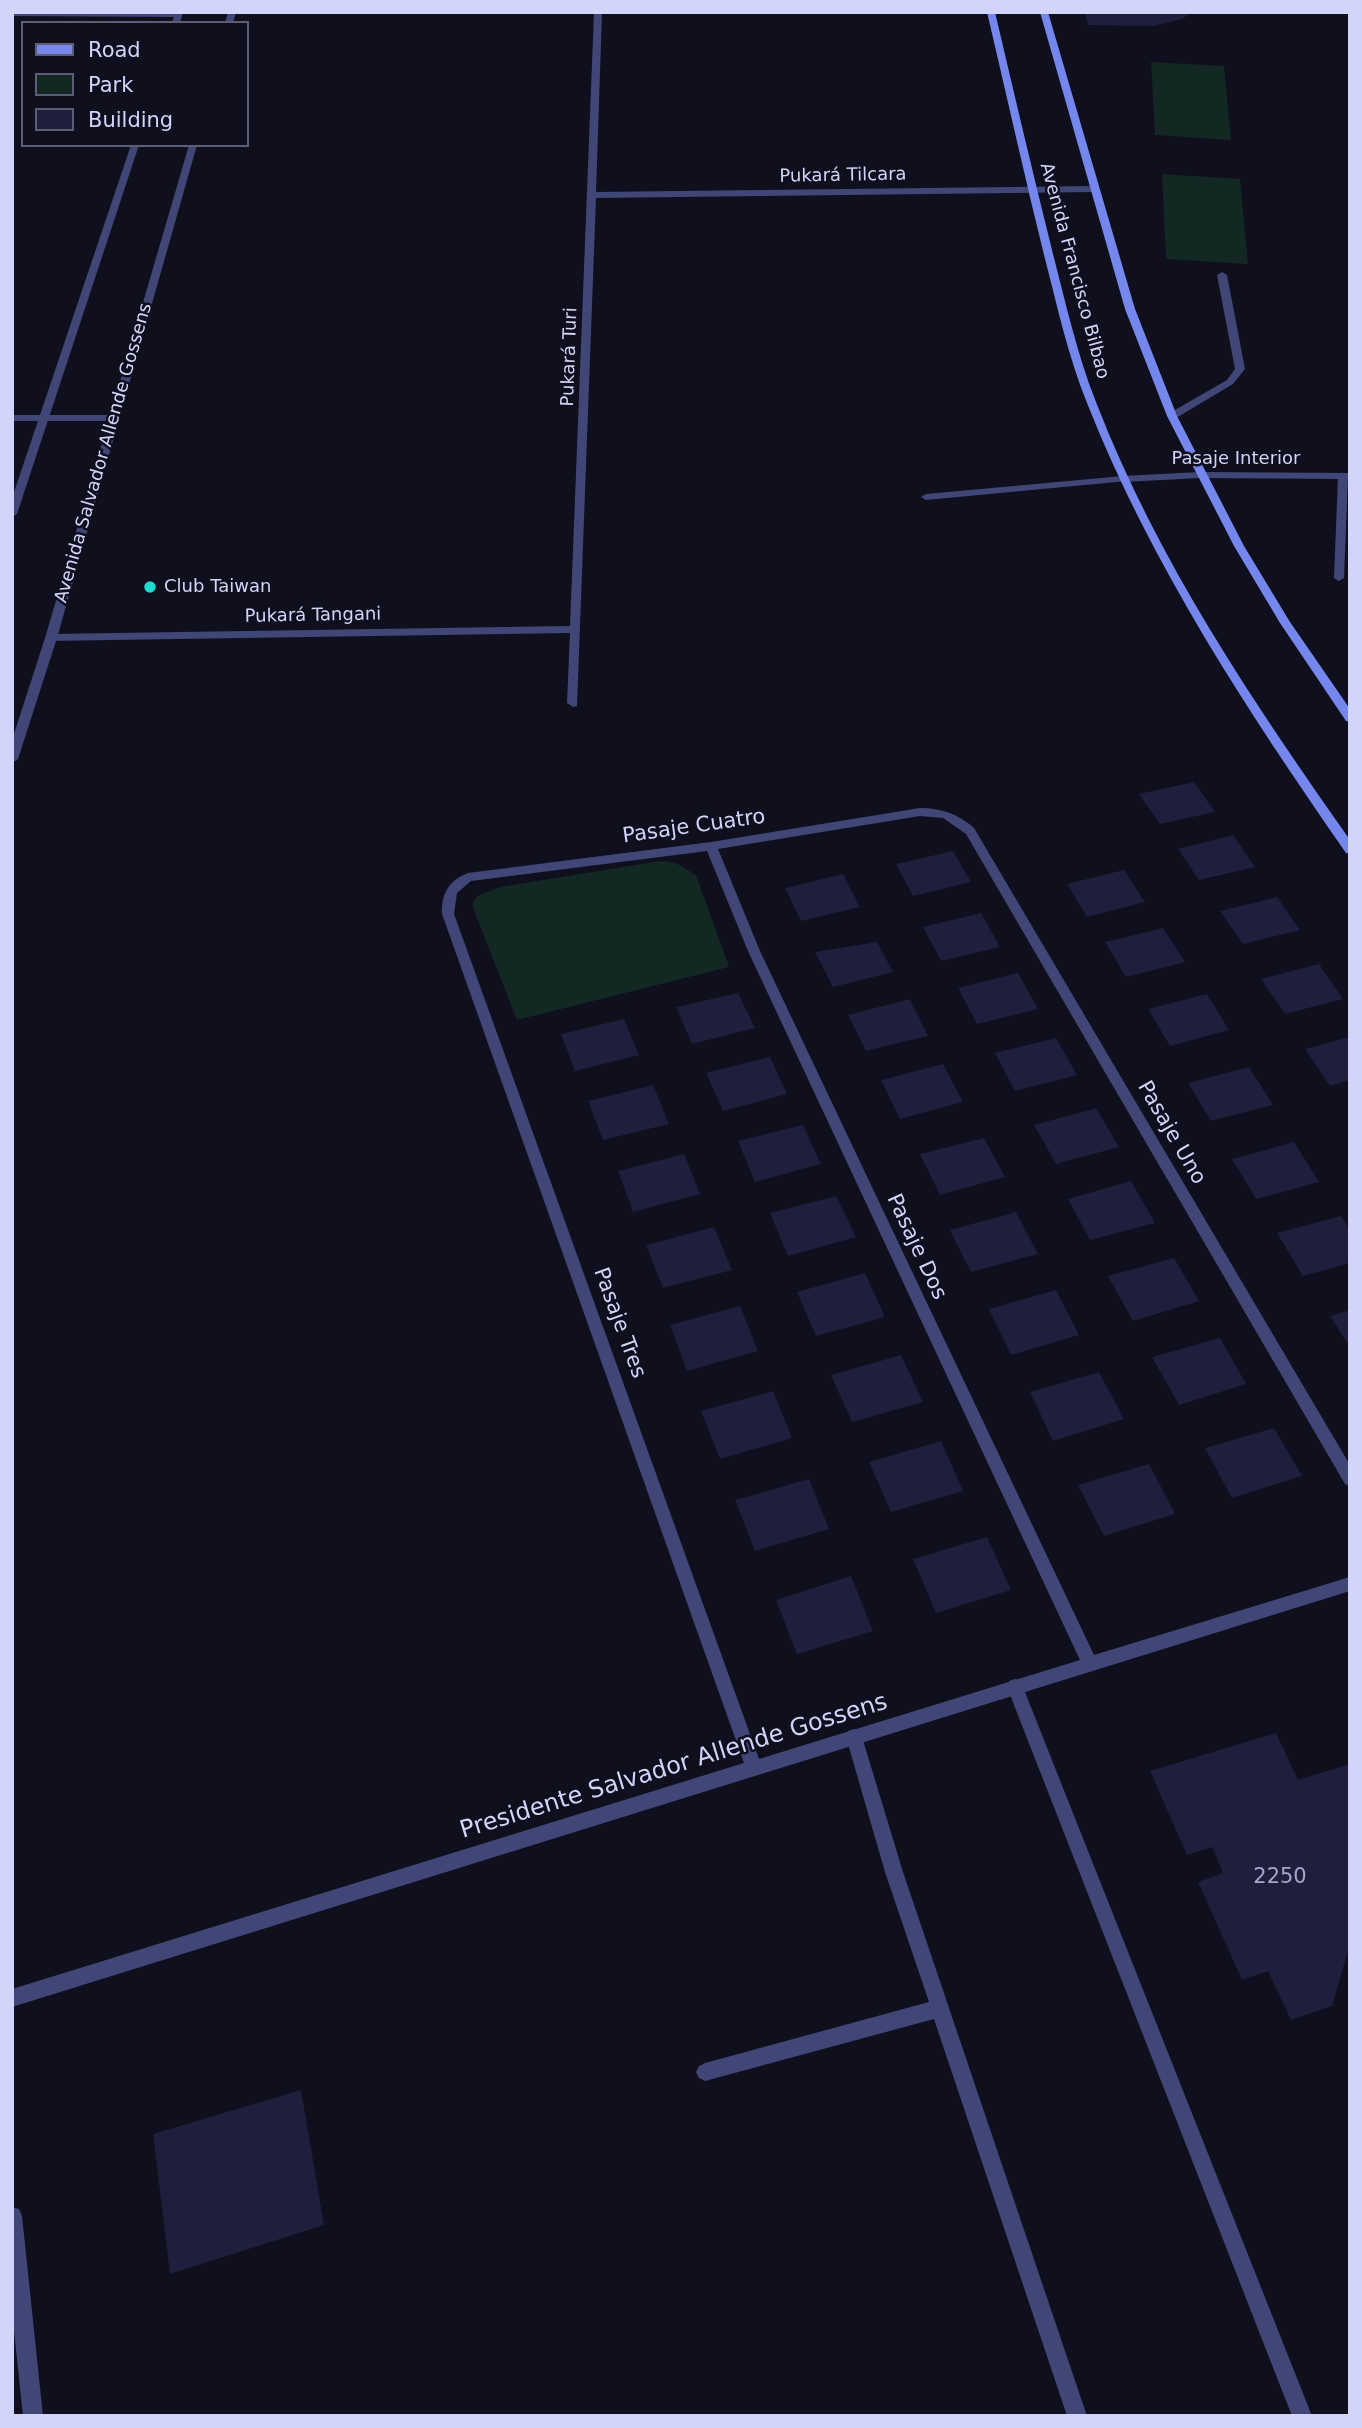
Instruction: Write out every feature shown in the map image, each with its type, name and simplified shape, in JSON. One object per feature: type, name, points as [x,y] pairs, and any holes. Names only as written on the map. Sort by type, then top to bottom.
[{"type":"main road","name":"Avenida Francisco Bilbao","points":[[991,12],[1068,330],[1091,400],[1124,479],[1159,553],[1206,636],[1263,726],[1350,850]]},
{"type":"main road","name":"Avenida Francisco Bilbao","points":[[1044,12],[1129,309],[1172,416],[1200,475],[1285,622],[1350,718]]},
{"type":"street","name":"Pukará Turi","points":[[573,703],[598,12]]},
{"type":"street","points":[[12,14],[178,17]]},
{"type":"street","points":[[12,514],[134,147]]},
{"type":"street","name":"Avenida Salvador Allende Gossens","points":[[12,759],[51,638],[193,147]]},
{"type":"street","name":"Pukará Tilcara","points":[[592,195],[1095,189]]},
{"type":"street","points":[[1172,416],[1230,382],[1240,369],[1222,275]]},
{"type":"street","points":[[12,418],[114,418]]},
{"type":"street","name":"Pasaje Interior","points":[[926,497],[1200,475],[1346,476]]},
{"type":"street","points":[[1339,578],[1346,476]]},
{"type":"street","name":"Pukará Tangani","points":[[51,638],[576,629]]},
{"type":"street","name":"Pasaje Cuatro","points":[[449,892],[456,883],[468,877],[488,873],[711,846],[920,812],[948,814]]},
{"type":"street","name":"Pasaje Uno","points":[[948,814],[970,831],[1350,1479]]},
{"type":"street","name":"Pasaje Dos","points":[[711,846],[754,951],[1090,1664]]},
{"type":"street","name":"Pasaje Tres","points":[[449,892],[449,914],[754,1768]]},
{"type":"street","name":"Presidente Salvador Allende Gossens","points":[[12,1998],[1350,1584]]},
{"type":"street","points":[[1015,1687],[1302,2416]]},
{"type":"street","points":[[855,1737],[894,1872],[1077,2416]]},
{"type":"street","points":[[705,2072],[940,2008]]},
{"type":"street","points":[[12,2216],[33,2416]]},
{"type":"green space","points":[[1151,62],[1224,66],[1231,140],[1155,135]]},
{"type":"green space","points":[[1162,174],[1240,179],[1248,264],[1166,259]]},
{"type":"green space","points":[[660,861],[676,863],[696,875],[729,967],[517,1020],[472,904],[477,896],[500,887]]},
{"type":"building","points":[[1085,12],[1192,12],[1182,19],[1153,26],[1088,25]]},
{"type":"building","points":[[1194,782],[1215,812],[1160,824],[1139,794]]},
{"type":"building","points":[[1233,835],[1255,867],[1199,880],[1178,849]]},
{"type":"building","points":[[953,851],[971,882],[913,896],[896,864]]},
{"type":"building","points":[[1124,870],[1145,902],[1087,917],[1067,884]]},
{"type":"building","points":[[843,874],[860,907],[801,921],[785,888]]},
{"type":"building","points":[[1277,897],[1300,930],[1243,944],[1220,911]]},
{"type":"building","points":[[981,913],[1000,947],[941,961],[923,927]]},
{"type":"building","points":[[1163,928],[1185,962],[1126,977],[1105,942]]},
{"type":"building","points":[[877,942],[893,972],[833,987],[815,952]]},
{"type":"building","points":[[1319,964],[1343,999],[1285,1014],[1261,979]]},
{"type":"building","points":[[1018,973],[1038,1009],[977,1024],[958,988]]},
{"type":"building","points":[[738,993],[755,1028],[692,1044],[676,1007]]},
{"type":"building","points":[[1207,994],[1229,1030],[1170,1046],[1148,1009]]},
{"type":"building","points":[[910,999],[928,1036],[866,1051],[848,1015]]},
{"type":"building","points":[[624,1019],[639,1055],[575,1071],[561,1034]]},
{"type":"building","points":[[1350,1037],[1350,1080],[1330,1086],[1305,1049]]},
{"type":"building","points":[[1056,1038],[1077,1075],[1015,1091],[995,1053]]},
{"type":"building","points":[[770,1057],[787,1094],[723,1111],[706,1073]]},
{"type":"building","points":[[943,1064],[963,1102],[900,1119],[881,1080]]},
{"type":"building","points":[[1249,1067],[1273,1105],[1211,1121],[1188,1083]]},
{"type":"building","points":[[653,1085],[669,1124],[603,1140],[588,1101]]},
{"type":"building","points":[[1096,1108],[1119,1147],[1056,1164],[1034,1125]]},
{"type":"building","points":[[803,1125],[821,1164],[755,1182],[738,1141]]},
{"type":"building","points":[[984,1138],[1005,1177],[940,1195],[920,1154]]},
{"type":"building","points":[[1294,1142],[1319,1182],[1256,1199],[1232,1159]]},
{"type":"building","points":[[684,1154],[700,1194],[633,1212],[618,1171]]},
{"type":"building","points":[[1131,1181],[1155,1223],[1090,1240],[1068,1199]]},
{"type":"building","points":[[836,1196],[856,1237],[788,1256],[770,1213]]},
{"type":"building","points":[[1016,1212],[1038,1254],[971,1272],[950,1230]]},
{"type":"building","points":[[1341,1216],[1350,1230],[1350,1263],[1303,1276],[1277,1233]]},
{"type":"building","points":[[714,1227],[732,1270],[663,1288],[646,1245]]},
{"type":"building","points":[[1174,1258],[1199,1301],[1133,1321],[1108,1276]]},
{"type":"building","points":[[865,1273],[885,1317],[816,1336],[797,1292]]},
{"type":"building","points":[[1056,1290],[1079,1335],[1011,1355],[989,1309]]},
{"type":"building","points":[[740,1306],[758,1351],[687,1371],[670,1325]]},
{"type":"building","points":[[1350,1310],[1350,1347],[1330,1316]]},
{"type":"building","points":[[1220,1338],[1246,1384],[1179,1405],[1152,1357]]},
{"type":"building","points":[[901,1355],[923,1402],[852,1422],[831,1375]]},
{"type":"building","points":[[1099,1372],[1124,1419],[1053,1441],[1030,1392]]},
{"type":"building","points":[[773,1391],[792,1438],[720,1459],[701,1411]]},
{"type":"building","points":[[1274,1428],[1302,1476],[1232,1498],[1205,1448]]},
{"type":"building","points":[[941,1441],[963,1491],[891,1512],[869,1462]]},
{"type":"building","points":[[1149,1464],[1175,1514],[1104,1536],[1078,1485]]},
{"type":"building","points":[[809,1479],[829,1529],[755,1551],[735,1500]]},
{"type":"building","points":[[987,1537],[1011,1590],[936,1613],[913,1559]]},
{"type":"building","points":[[851,1576],[873,1631],[797,1654],[776,1600]]},
{"type":"building","points":[[1276,1733],[1298,1780],[1350,1764],[1350,1944],[1332,2006],[1291,2020],[1268,1971],[1242,1980],[1198,1882],[1223,1873],[1212,1847],[1187,1855],[1150,1771]]},
{"type":"building","points":[[301,2090],[324,2225],[170,2274],[153,2134]]},
{"type":"place","name":"Club Taiwan","points":[[150,587]]}]
